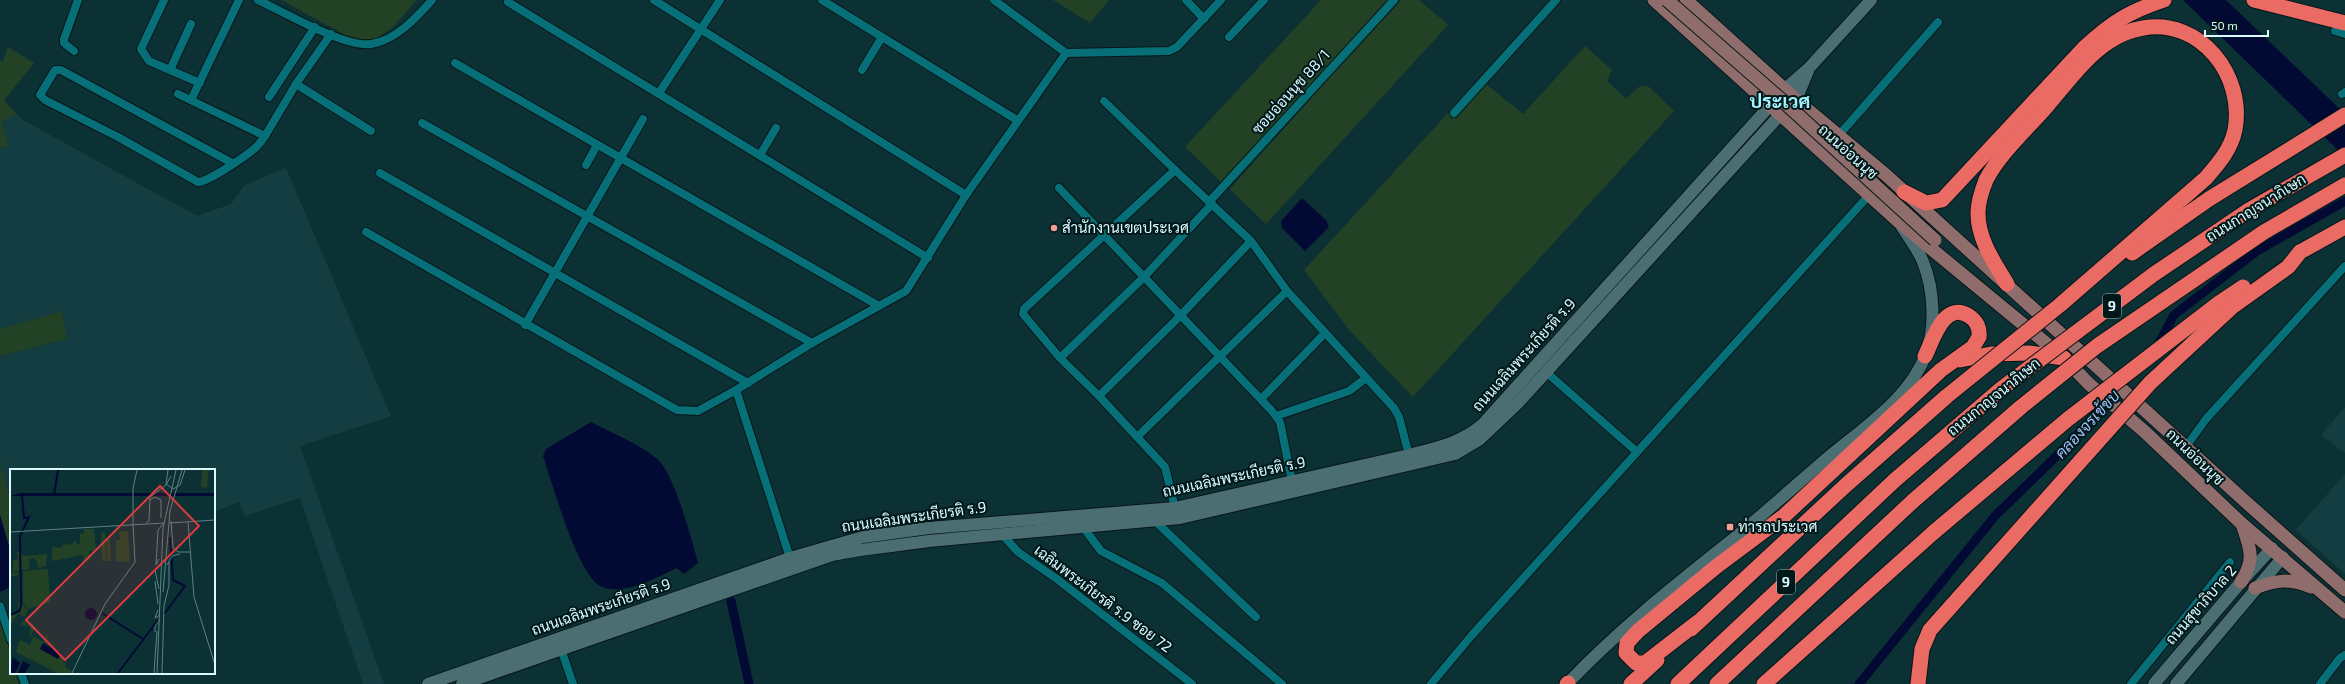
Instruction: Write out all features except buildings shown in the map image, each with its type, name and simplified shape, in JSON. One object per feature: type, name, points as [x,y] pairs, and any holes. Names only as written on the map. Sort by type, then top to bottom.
[{"type":"highway","points":[[2007,284],[1986,249],[1980,230],[1978,213],[1980,198],[1986,181],[2006,153],[2092,56],[2108,34],[2126,14],[2164,0]]},
{"type":"highway","points":[[2254,0],[2340,27]]},
{"type":"highway","points":[[1631,684],[1846,485],[1975,372],[2060,305],[2206,178],[2220,162],[2230,146],[2235,131],[2236,102],[2233,88],[2222,63],[2207,45],[2195,37],[2162,28],[2145,28],[2108,34],[2084,48],[1942,200],[1926,203],[1904,192]]},
{"type":"highway","points":[[2060,305],[2209,199],[2345,115]]},
{"type":"highway","name":"ถนนกาญจนาภิเษก","points":[[1678,684],[1895,480],[2001,389],[2154,274],[2249,210],[2345,155]]},
{"type":"highway","name":"ถนนกาญจนาภิเษก","points":[[1716,684],[1913,501],[2021,407],[2097,346],[2264,232],[2345,185]]},
{"type":"highway","points":[[1764,684],[1934,532],[2068,419],[2218,303],[2300,252],[2345,227]]},
{"type":"highway","points":[[1918,684],[1922,649],[1930,630],[2150,383],[2232,306],[2288,267],[2300,252]]},
{"type":"highway","points":[[1698,622],[1645,663],[1636,663],[1626,653],[1627,644],[1638,631],[1717,566],[1784,516],[1952,362],[1970,350],[1978,341],[1978,326],[1966,314],[1956,313],[1945,318],[1925,356]]},
{"type":"highway","points":[[1952,362],[1976,356],[2000,354],[2029,353],[2064,358]]},
{"type":"main road","name":"ถนนอ่อนนุช","points":[[1654,0],[1780,115],[1870,194],[1900,223],[2064,358],[2089,384],[2145,432],[2242,524],[2283,557],[2345,612]]},
{"type":"main road","name":"ถนนอ่อนนุช","points":[[1666,0],[1785,103],[1999,298],[2024,325]]},
{"type":"main road","name":"ถนนเฉลิมพระเกียรติ ร.9","points":[[428,684],[790,558],[863,537],[929,528],[1176,508],[1443,447],[1465,438],[1483,424],[1785,89],[1809,68],[1871,0]]},
{"type":"main road","name":"ถนนอ่อนนุช","points":[[1693,2],[1757,64],[2007,284],[2033,310],[2101,372],[2345,590]]},
{"type":"main road","points":[[1742,80],[1751,84],[1758,80],[1759,71],[1757,64]]},
{"type":"main road","name":"ถนนเฉลิมพระเกียรติ ร.9","points":[[462,684],[832,555],[871,547],[897,546],[1000,533],[1180,518],[1238,506],[1455,454],[1486,434],[1546,372],[1795,98],[1809,68]]},
{"type":"main road","points":[[1808,138],[1804,132],[1805,124],[1812,120],[1823,122]]},
{"type":"main road","points":[[1567,684],[1633,620],[1766,511],[1893,402],[1912,379],[1925,356],[1931,327],[1929,282],[1923,262],[1900,223]]},
{"type":"main road","name":"ถนนอ่อนนุช","points":[[1999,298],[2033,310]]},
{"type":"main road","points":[[2241,582],[2250,568],[2250,556],[2242,524]]},
{"type":"main road","points":[[2272,548],[2288,539]]},
{"type":"main road","points":[[2283,557],[2288,539]]},
{"type":"main road","name":"ถนนสุขาภิบาล 2","points":[[2154,684],[2272,548]]},
{"type":"main road","name":"ถนนสุขาภิบาล 2","points":[[2176,684],[2255,588],[2283,557]]},
{"type":"main road","points":[[2255,588],[2273,581],[2284,580],[2296,581],[2320,590]]},
{"type":"street","points":[[74,51],[64,43],[64,39],[78,0]]},
{"type":"street","points":[[164,0],[141,49],[149,61],[200,83]]},
{"type":"street","points":[[192,100],[239,0]]},
{"type":"street","points":[[258,0],[347,42],[370,45],[384,41],[404,28],[432,0]]},
{"type":"street","points":[[654,0],[664,3],[701,30],[966,195]]},
{"type":"street","points":[[659,93],[720,0]]},
{"type":"street","points":[[822,0],[1017,120]]},
{"type":"street","points":[[994,0],[1066,53],[1169,51],[1177,47],[1221,0]]},
{"type":"street","points":[[1186,0],[1204,18]]},
{"type":"street","points":[[1229,37],[1264,0]]},
{"type":"street","name":"ซอยอ่อนนุช 88/1","points":[[1060,358],[1143,278],[1394,0]]},
{"type":"street","points":[[1454,114],[1556,0]]},
{"type":"street","points":[[508,2],[928,258]]},
{"type":"street","points":[[1839,135],[1938,22]]},
{"type":"street","points":[[170,70],[191,24]]},
{"type":"street","points":[[269,97],[315,27]]},
{"type":"street","points":[[2340,27],[2345,34]]},
{"type":"street","points":[[232,163],[61,70],[55,70],[51,74],[40,92],[40,95],[45,100],[118,137],[198,182],[203,181],[232,163],[256,148],[265,136],[296,84],[331,34]]},
{"type":"street","points":[[862,70],[882,37]]},
{"type":"street","points":[[366,232],[525,325],[677,410],[698,410],[748,383],[812,343],[906,291],[966,195],[1017,120],[1066,53]]},
{"type":"street","points":[[455,63],[879,306]]},
{"type":"street","points":[[296,84],[371,131]]},
{"type":"street","points":[[178,94],[265,136]]},
{"type":"street","points":[[1104,101],[1251,241],[1287,291],[1399,416],[1409,455]]},
{"type":"street","points":[[525,325],[555,274],[619,157],[643,118]]},
{"type":"street","points":[[422,123],[812,343]]},
{"type":"street","points":[[760,155],[776,128]]},
{"type":"street","points":[[586,165],[597,145]]},
{"type":"street","points":[[1175,170],[1023,311],[1024,317],[1060,358],[1099,396],[1165,467],[1176,508]]},
{"type":"street","points":[[380,173],[748,383]]},
{"type":"street","points":[[1059,188],[1143,278],[1221,357],[1276,416],[1280,422],[1292,481]]},
{"type":"street","points":[[1431,684],[1472,635],[1870,194]]},
{"type":"street","points":[[1099,396],[1180,316],[1251,241]]},
{"type":"street","points":[[2185,448],[2206,419],[2345,266]]},
{"type":"street","points":[[1137,437],[1221,357],[1287,291]]},
{"type":"street","points":[[1261,399],[1325,333]]},
{"type":"street","points":[[1546,372],[1637,452]]},
{"type":"street","points":[[1276,416],[1349,390],[1366,378]]},
{"type":"street","points":[[736,390],[790,558]]},
{"type":"street","points":[[1155,521],[1256,617]]},
{"type":"street","points":[[1083,527],[1101,551],[1162,583],[1282,684]]},
{"type":"street","name":"เฉลิมพระเกียรติ ร.9 ซอย 72","points":[[1000,533],[1018,552],[1057,579],[1192,684]]},
{"type":"street","points":[[2131,684],[2230,562]]},
{"type":"street","points":[[0,606],[10,637]]},
{"type":"street","points":[[561,649],[573,684]]},
{"type":"street","points":[[2320,684],[2340,658],[2345,655]]},
{"type":"street","points":[[22,674],[25,684]]},
{"type":"shaded area","points":[[17,114],[21,119],[197,216],[231,204],[245,185],[286,168],[391,416],[300,446],[384,684],[363,684],[300,498],[245,516],[239,502],[215,512],[215,469],[10,469],[10,498],[0,463],[0,356],[67,339],[62,311],[0,329],[0,148],[9,146],[1,122]]},
{"type":"shaded area","points":[[2345,407],[2345,453],[2321,435]]},
{"type":"shaded area","points":[[2345,474],[2345,574],[2296,530]]},
{"type":"green space","points":[[281,0],[417,0],[392,28],[372,41],[349,37]]},
{"type":"green space","points":[[1053,0],[1109,0],[1090,23]]},
{"type":"green space","points":[[1321,0],[1388,0],[1221,182],[1185,147]]},
{"type":"green space","points":[[1401,0],[1419,0],[1448,25],[1266,224],[1230,189]]},
{"type":"green space","points":[[1585,46],[1612,70],[1607,81],[1626,99],[1640,86],[1648,86],[1674,111],[1413,397],[1350,331],[1304,270],[1448,113],[1456,119],[1486,84],[1523,114]]},
{"type":"green space","points":[[8,47],[34,63],[4,100],[17,114],[1,122],[9,146],[0,148],[0,61],[3,61]]},
{"type":"green space","points":[[62,311],[67,339],[0,356],[0,329]]},
{"type":"green space","points":[[0,463],[10,498],[10,550],[0,515]]},
{"type":"green space","points":[[0,617],[10,652],[10,674],[16,674],[19,684],[0,684]]},
{"type":"water","points":[[2183,0],[2226,0],[2345,114],[2345,157]]},
{"type":"water","points":[[1302,198],[1326,220],[1329,227],[1305,251],[1282,228],[1281,221]]},
{"type":"water","points":[[591,422],[627,440],[654,456],[666,470],[677,495],[698,563],[684,574],[677,568],[641,584],[621,589],[611,589],[602,587],[593,580],[584,566],[575,548],[559,507],[543,456],[546,449]]},
{"type":"water","points":[[0,515],[10,550],[10,587],[0,592]]},
{"type":"waterway","name":"คลองจรเข้ขบ","points":[[2157,347],[2174,315],[2257,251],[2345,201]]},
{"type":"waterway","name":"คลองจรเข้ขบ","points":[[1859,684],[1995,516],[2070,443],[2124,383]]},
{"type":"waterway","points":[[731,601],[749,684]]},
{"type":"place","name":"สำนักงานเขตประเวศ","points":[[1054,228]]},
{"type":"place","name":"ท่ารถประเวศ","points":[[1730,527]]},
{"type":"district","name":"ประเวศ","points":[[1780,101]]}]
